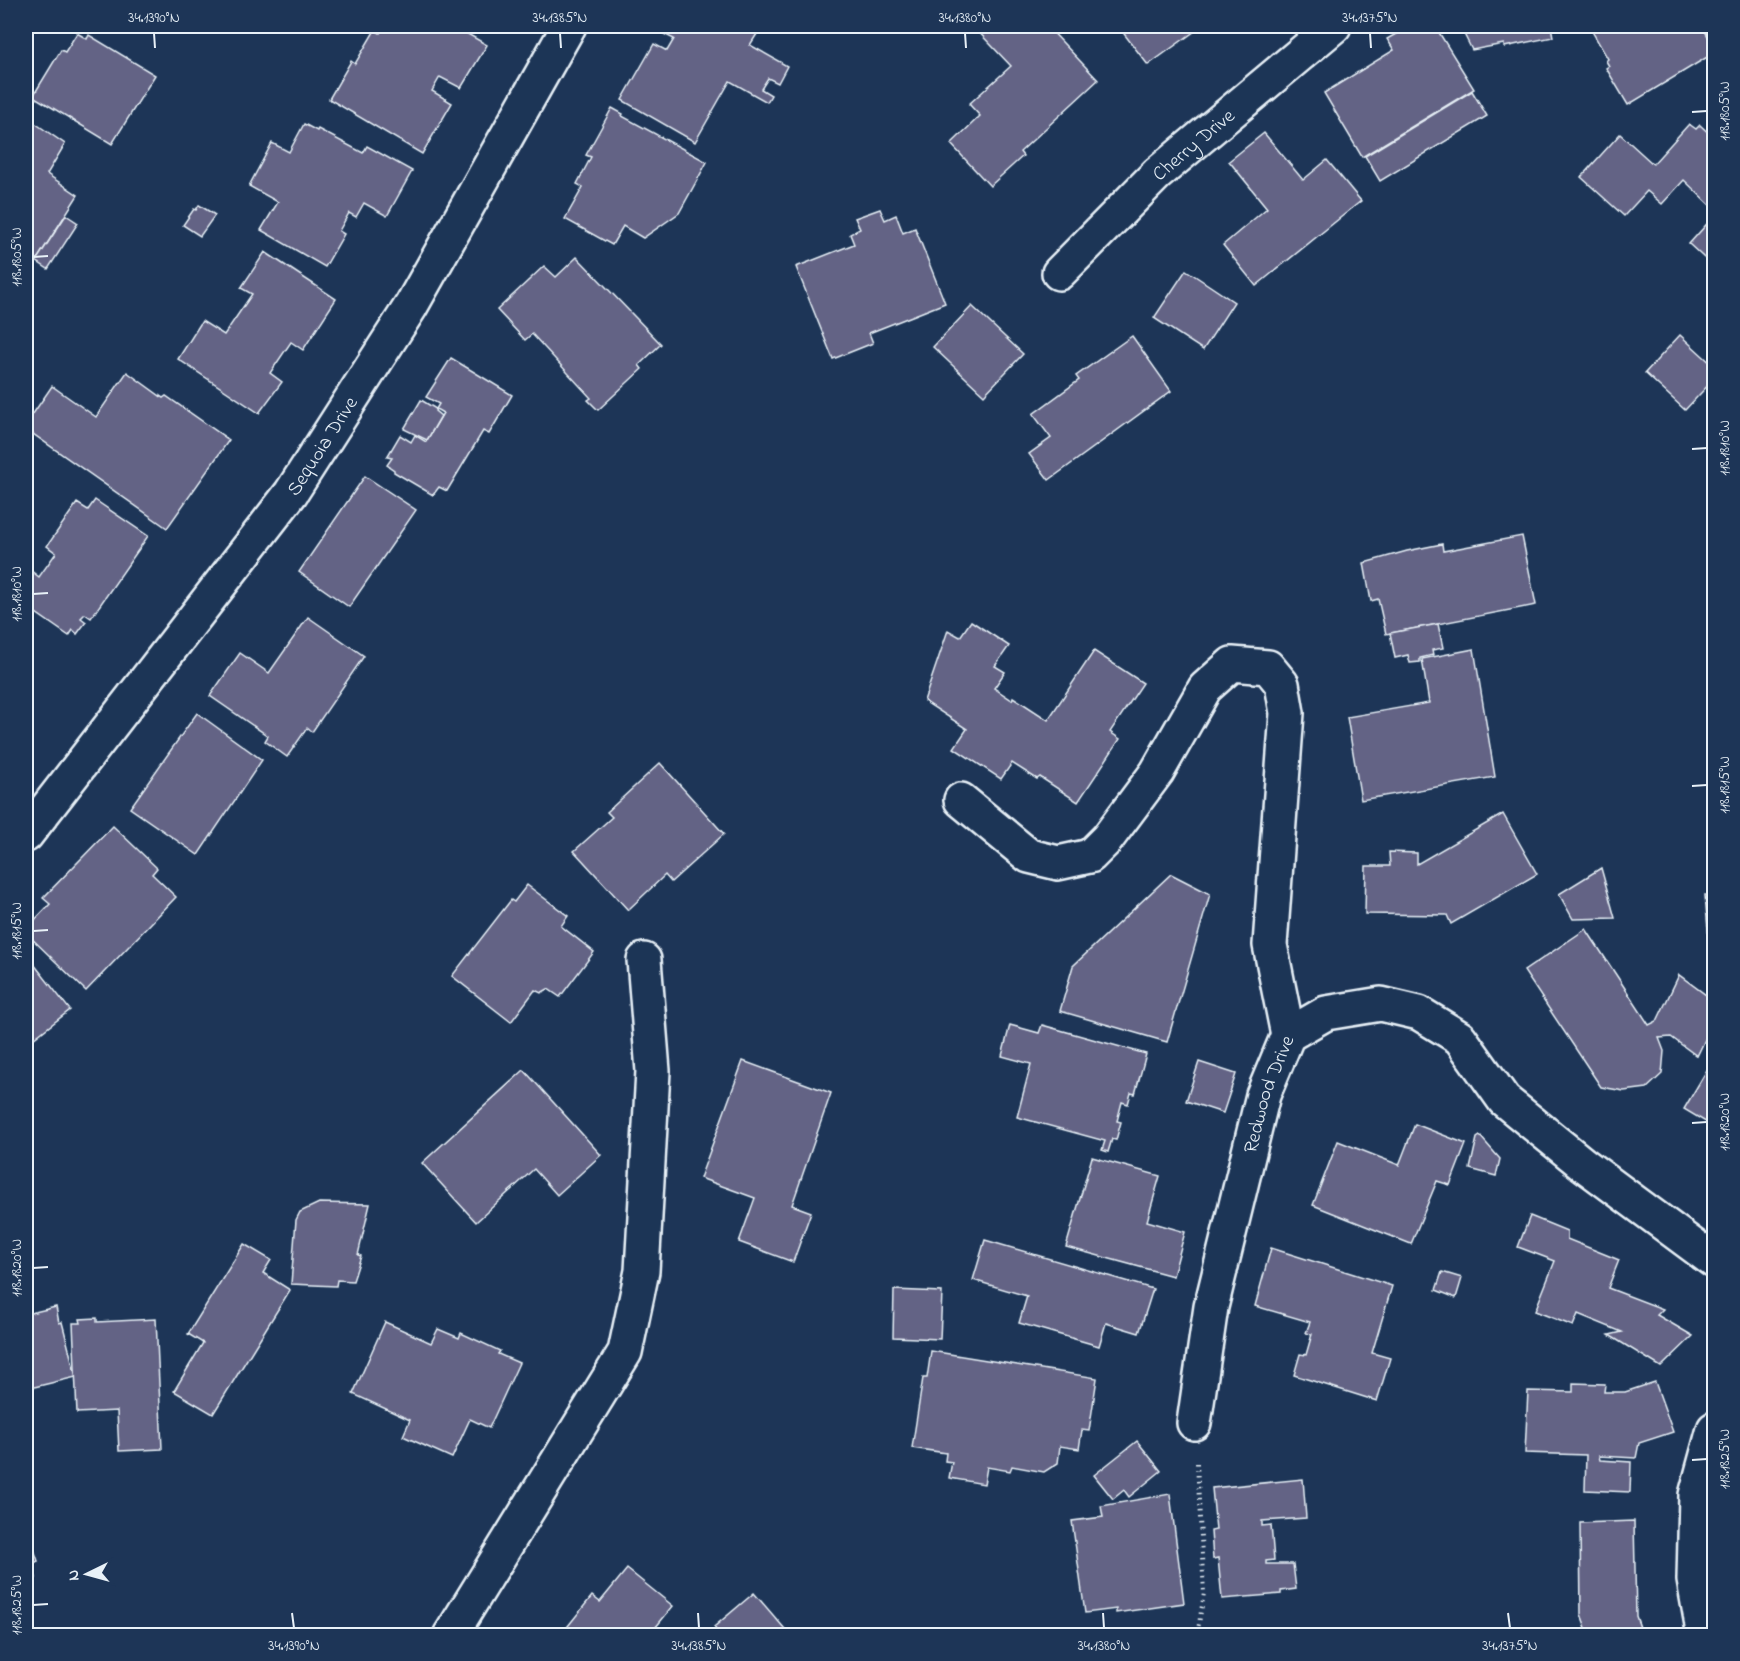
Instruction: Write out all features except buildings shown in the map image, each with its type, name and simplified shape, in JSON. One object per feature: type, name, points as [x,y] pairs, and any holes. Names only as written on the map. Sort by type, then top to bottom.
[{"type":"street","name":"Sequoia Drive","points":[[26,835],[291,494],[411,306],[569,26]]},
{"type":"street","name":"Cherry Drive","points":[[1059,273],[1157,174],[1334,26]]},
{"type":"street","points":[[961,800],[1029,856],[1058,863],[1090,856],[1107,839],[1157,772],[1205,688],[1232,664],[1268,667],[1282,684],[1287,713],[1270,945],[1288,1035]]},
{"type":"street","points":[[450,1635],[625,1352],[642,1271],[653,1071],[644,960]]},
{"type":"street","name":"Redwood Drive","points":[[1194,1423],[1211,1307],[1263,1095],[1288,1035],[1326,1013],[1381,1004],[1419,1013],[1460,1038],[1504,1101],[1583,1164],[1714,1260]]},
{"type":"street","points":[[1704,1635],[1694,1580],[1696,1495],[1714,1429]]},
{"type":"path","points":[[1194,1423],[1204,1593],[1197,1635]]}]
